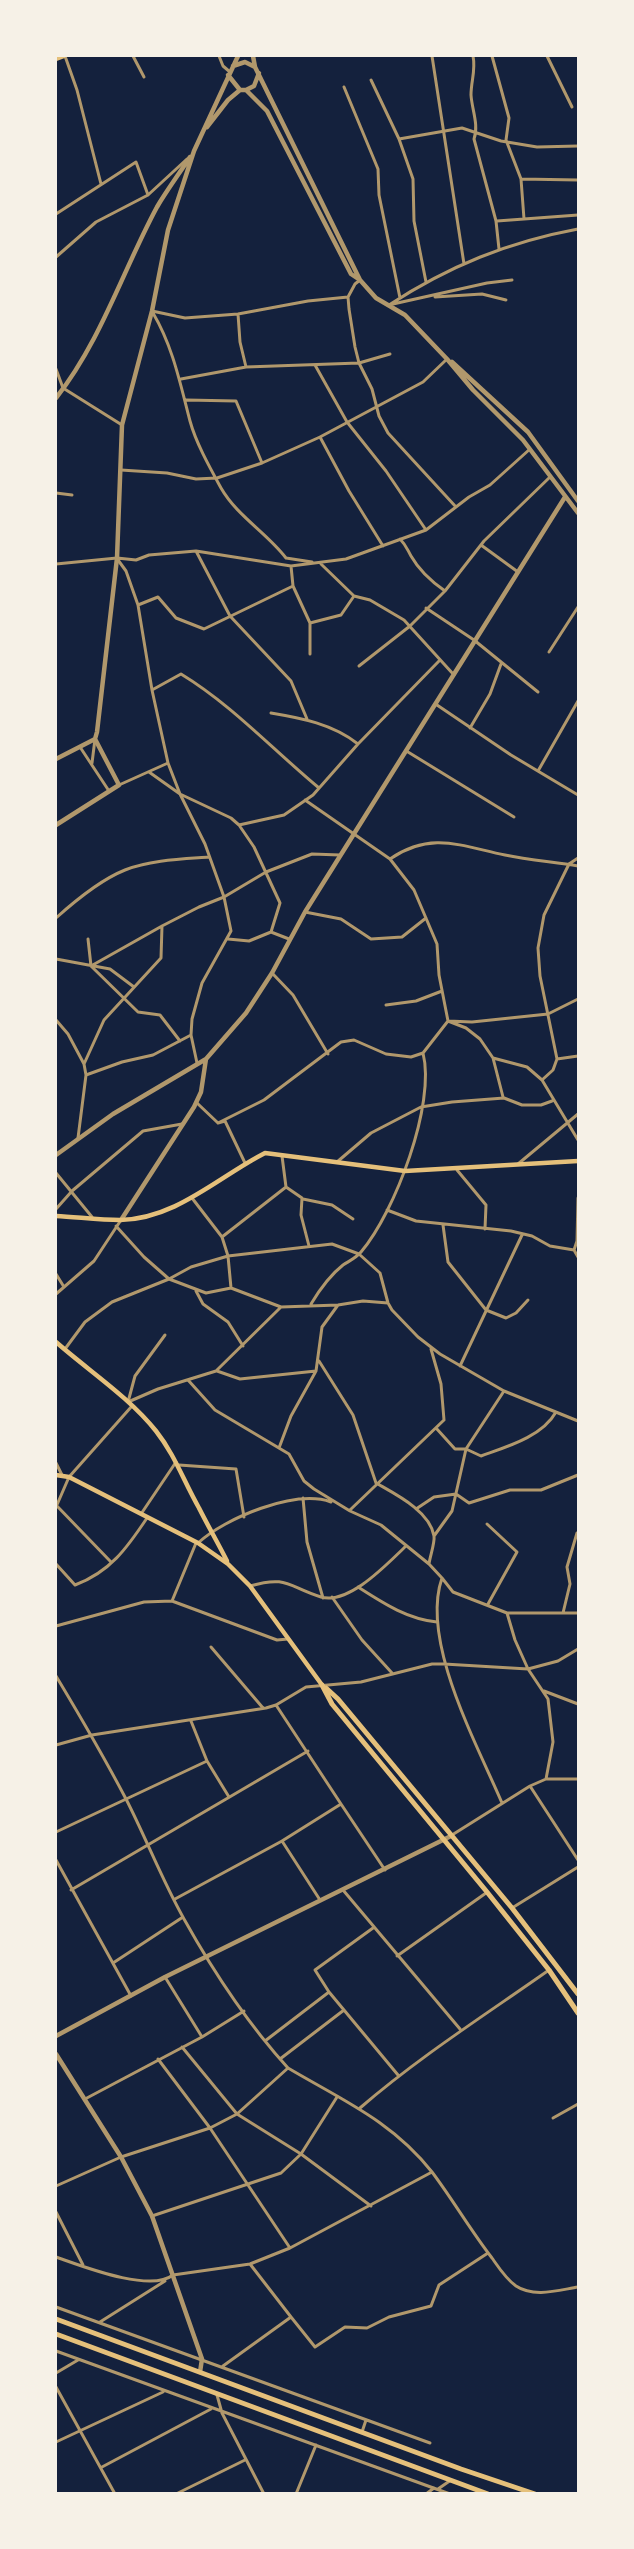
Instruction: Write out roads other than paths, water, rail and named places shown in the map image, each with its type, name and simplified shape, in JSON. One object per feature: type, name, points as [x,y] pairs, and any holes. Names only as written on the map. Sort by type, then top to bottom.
[{"type":"main road","points":[[56,59],[64,56]]},
{"type":"main road","points":[[56,1216],[121,1220],[154,1214],[192,1198],[245,1163],[265,1153],[336,1164],[405,1171],[457,1170],[579,1161]]},
{"type":"main road","points":[[56,1342],[130,1404],[155,1429],[178,1462],[198,1508],[212,1530],[228,1564]]},
{"type":"main road","points":[[58,1475],[69,1477],[197,1543],[228,1564],[250,1586],[322,1685],[332,1704],[488,1892],[549,1970],[579,2013]]},
{"type":"main road","points":[[322,1685],[338,1699],[512,1908],[579,1994]]},
{"type":"main road","points":[[56,2319],[535,2493]]},
{"type":"main road","points":[[56,2334],[488,2493]]},
{"type":"street","points":[[64,56],[77,90],[100,184]]},
{"type":"street","points":[[133,56],[144,77]]},
{"type":"street","points":[[219,56],[223,66],[240,90]]},
{"type":"street","points":[[92,764],[117,558],[122,425],[152,311],[168,230],[194,151],[238,56]]},
{"type":"street","points":[[253,56],[255,67],[360,280],[373,295],[405,315],[447,359],[473,390],[530,449],[579,513]]},
{"type":"street","points":[[432,56],[464,264]]},
{"type":"street","points":[[472,56],[475,65],[471,94],[477,131],[474,139],[496,221],[499,249]]},
{"type":"street","points":[[492,56],[509,118],[506,140],[521,179],[524,219]]},
{"type":"street","points":[[547,56],[572,107]]},
{"type":"street","points":[[233,66],[244,62],[255,67]]},
{"type":"street","points":[[202,134],[228,100],[240,90],[254,86],[259,73]]},
{"type":"street","points":[[371,80],[399,139],[413,179],[414,221],[426,282]]},
{"type":"street","points":[[344,87],[378,169],[379,195],[400,298]]},
{"type":"street","points":[[246,90],[267,111],[351,274],[360,280]]},
{"type":"street","points":[[399,139],[462,128],[477,131],[501,141],[506,140],[537,147],[579,146]]},
{"type":"street","points":[[56,257],[96,222],[148,195],[194,151]]},
{"type":"street","points":[[56,398],[120,288],[158,207],[194,151]]},
{"type":"street","points":[[56,214],[136,162],[148,195]]},
{"type":"street","points":[[521,179],[579,180]]},
{"type":"street","points":[[496,221],[579,215]]},
{"type":"street","points":[[389,305],[426,282],[499,249],[534,237],[579,229]]},
{"type":"street","points":[[360,280],[348,297],[355,347],[359,363],[372,388],[375,407],[388,433],[456,507]]},
{"type":"street","points":[[389,305],[488,283],[512,280]]},
{"type":"street","points":[[427,297],[482,294],[506,300]]},
{"type":"street","points":[[152,311],[185,318],[238,314],[308,301],[348,297]]},
{"type":"street","points":[[152,311],[168,342],[181,379],[194,431],[217,478],[235,507],[272,541],[286,558],[320,563],[354,596],[370,600],[411,626],[454,675]]},
{"type":"street","points":[[238,314],[240,342],[246,367]]},
{"type":"street","points":[[181,379],[246,367],[359,363],[390,354]]},
{"type":"street","points":[[119,469],[167,473],[196,479],[217,478],[262,464],[320,437],[423,382],[447,359]]},
{"type":"street","points":[[447,359],[458,365],[523,426],[579,501]]},
{"type":"street","points":[[315,365],[347,422],[386,471],[426,530]]},
{"type":"street","points":[[56,369],[63,388],[122,425]]},
{"type":"street","points":[[186,400],[236,400],[262,464]]},
{"type":"street","points":[[320,437],[383,546]]},
{"type":"street","points":[[56,564],[117,558],[136,560],[149,555],[196,551],[291,566],[346,559],[426,530],[490,485],[530,449]]},
{"type":"street","points":[[359,666],[411,626],[445,591],[481,545],[551,476]]},
{"type":"street","points":[[56,494],[72,495]]},
{"type":"street","points":[[56,1155],[112,1114],[206,1059],[246,1013],[272,974],[305,912],[408,752],[474,640],[565,497]]},
{"type":"street","points":[[400,539],[425,575],[445,591]]},
{"type":"street","points":[[481,545],[518,572]]},
{"type":"street","points":[[196,551],[230,616],[291,681],[307,719]]},
{"type":"street","points":[[117,558],[126,571],[138,605],[152,690],[168,763],[209,857],[224,897],[231,931],[202,984],[192,1019],[191,1035],[197,1064]]},
{"type":"street","points":[[291,566],[293,586],[310,623],[310,654]]},
{"type":"street","points":[[138,605],[158,597],[176,618],[204,629],[293,586]]},
{"type":"street","points":[[310,623],[341,615],[354,596]]},
{"type":"street","points":[[549,652],[579,607]]},
{"type":"street","points":[[426,608],[474,640],[538,692]]},
{"type":"street","points":[[239,825],[284,815],[305,800],[440,660]]},
{"type":"street","points":[[470,728],[490,694],[501,664]]},
{"type":"street","points":[[152,690],[181,674],[202,686],[319,788]]},
{"type":"street","points":[[538,771],[579,701]]},
{"type":"street","points":[[437,705],[579,795]]},
{"type":"street","points":[[271,713],[307,719],[351,738],[358,744]]},
{"type":"street","points":[[56,759],[95,739]]},
{"type":"street","points":[[95,739],[119,785]]},
{"type":"street","points":[[80,747],[109,791]]},
{"type":"street","points":[[408,752],[513,817]]},
{"type":"street","points":[[56,825],[119,785],[168,763]]},
{"type":"street","points":[[149,772],[180,794],[231,818],[239,825],[266,872],[280,903],[271,932]]},
{"type":"street","points":[[218,1123],[264,1100],[341,1042],[354,1040],[387,1054],[411,1057],[423,1053],[448,1022],[437,944],[414,890],[390,859],[305,800]]},
{"type":"street","points":[[390,859],[411,847],[445,842],[506,855],[579,866]]},
{"type":"street","points":[[91,966],[162,926],[224,897],[266,872],[312,854],[342,856]]},
{"type":"street","points":[[56,918],[79,897],[126,870],[164,862],[209,857]]},
{"type":"street","points":[[542,1080],[553,1070],[557,1059],[540,975],[537,948],[544,915],[569,864],[579,858]]},
{"type":"street","points":[[305,912],[341,919],[371,939],[402,937],[426,918]]},
{"type":"street","points":[[84,1064],[104,1020],[161,958],[162,926]]},
{"type":"street","points":[[228,939],[249,941],[271,932],[289,939]]},
{"type":"street","points":[[87,939],[91,966],[138,1012],[160,1015],[180,1041]]},
{"type":"street","points":[[56,959],[110,969],[134,987]]},
{"type":"street","points":[[272,974],[293,995],[328,1054]]},
{"type":"street","points":[[386,1005],[416,1001],[442,991]]},
{"type":"street","points":[[448,1022],[472,1022],[548,1014],[579,999]]},
{"type":"street","points":[[56,1020],[68,1034],[84,1064],[86,1075],[78,1139]]},
{"type":"street","points":[[448,1022],[466,1028],[480,1039],[493,1058],[504,1098]]},
{"type":"street","points":[[86,1075],[122,1062],[153,1055],[191,1035]]},
{"type":"street","points":[[310,1305],[331,1276],[359,1254],[387,1210],[405,1171],[425,1082],[423,1053]]},
{"type":"street","points":[[557,1059],[579,1056]]},
{"type":"street","points":[[493,1058],[527,1067],[542,1080],[552,1101],[561,1109],[579,1140]]},
{"type":"street","points":[[56,1294],[94,1261],[196,1103],[201,1092],[206,1059]]},
{"type":"street","points":[[336,1164],[371,1133],[421,1107],[504,1098],[522,1105],[541,1105],[552,1101]]},
{"type":"street","points":[[196,1103],[218,1123]]},
{"type":"street","points":[[517,1165],[579,1114]]},
{"type":"street","points":[[218,1123],[225,1121],[245,1163]]},
{"type":"street","points":[[56,1209],[72,1191],[143,1131],[182,1124]]},
{"type":"street","points":[[282,1155],[286,1187],[302,1198],[332,1205],[353,1220]]},
{"type":"street","points":[[457,1170],[486,1205],[485,1229]]},
{"type":"street","points":[[56,1173],[92,1217]]},
{"type":"street","points":[[222,1237],[286,1187]]},
{"type":"street","points":[[192,1198],[222,1237],[228,1256],[231,1288]]},
{"type":"street","points":[[302,1198],[301,1215],[309,1246]]},
{"type":"street","points":[[574,1250],[579,1198]]},
{"type":"street","points":[[387,1210],[416,1221],[532,1236],[550,1246],[574,1250],[579,1257]]},
{"type":"street","points":[[443,1225],[448,1262],[486,1310],[506,1318],[516,1314],[528,1300]]},
{"type":"street","points":[[116,1226],[169,1279],[206,1293],[231,1288],[281,1307],[338,1305],[363,1300],[388,1303]]},
{"type":"street","points":[[460,1366],[522,1234]]},
{"type":"street","points":[[64,1350],[85,1322],[112,1302],[169,1279],[191,1267],[228,1256],[332,1244],[359,1254],[380,1273],[388,1303],[417,1337],[430,1347],[504,1391],[579,1421]]},
{"type":"street","points":[[56,1274],[64,1287]]},
{"type":"street","points":[[196,1290],[203,1304],[228,1322],[243,1346]]},
{"type":"street","points":[[279,1448],[291,1416],[316,1371],[319,1361],[320,1334],[338,1305]]},
{"type":"street","points":[[112,1563],[56,1506],[69,1477],[130,1404],[158,1389],[216,1371],[281,1307]]},
{"type":"street","points":[[130,1404],[135,1376],[165,1335]]},
{"type":"street","points":[[350,1511],[376,1483],[444,1420],[441,1384],[430,1347]]},
{"type":"street","points":[[319,1361],[353,1415],[376,1483],[409,1501],[426,1520],[434,1536]]},
{"type":"street","points":[[216,1371],[240,1379],[316,1371]]},
{"type":"street","points":[[188,1380],[215,1410],[289,1454],[304,1481],[336,1503],[381,1525],[429,1564],[453,1592],[507,1613],[579,1613]]},
{"type":"street","points":[[429,1564],[434,1536],[452,1511],[466,1449],[504,1391]]},
{"type":"street","points":[[436,1428],[455,1449],[466,1449],[481,1456],[518,1443],[551,1420],[556,1412]]},
{"type":"street","points":[[56,1462],[58,1475]]},
{"type":"street","points":[[141,1514],[178,1462],[236,1469],[244,1517]]},
{"type":"street","points":[[416,1509],[434,1497],[456,1494],[469,1503],[510,1490],[541,1490],[579,1474]]},
{"type":"street","points":[[172,1601],[197,1543],[212,1530],[268,1506],[303,1498],[319,1497],[336,1503]]},
{"type":"street","points":[[303,1498],[307,1542],[323,1598]]},
{"type":"street","points":[[56,1564],[75,1585],[93,1578],[127,1549],[147,1517]]},
{"type":"street","points":[[488,1524],[516,1552],[488,1604]]},
{"type":"street","points":[[563,1613],[570,1584],[567,1567],[577,1533]]},
{"type":"street","points":[[250,1586],[267,1581],[287,1582],[323,1598],[343,1596],[377,1574],[405,1546]]},
{"type":"street","points":[[442,1578],[437,1622],[444,1664],[502,1803]]},
{"type":"street","points":[[357,1587],[387,1606],[418,1620],[437,1622]]},
{"type":"street","points":[[332,1597],[362,1640],[392,1673]]},
{"type":"street","points":[[56,1626],[144,1602],[172,1601],[277,1640],[290,1639]]},
{"type":"street","points":[[507,1613],[515,1640],[528,1669],[548,1699],[553,1742],[546,1779]]},
{"type":"street","points":[[211,1647],[263,1708]]},
{"type":"street","points":[[56,1744],[92,1735],[263,1708],[276,1705],[306,1688],[361,1682],[432,1664],[528,1669],[558,1661],[579,1649]]},
{"type":"street","points":[[56,1676],[92,1735],[126,1799],[183,1917],[207,1958],[265,2042],[288,2068],[393,2131],[432,2172],[488,2253],[505,2276],[516,2286],[540,2293],[579,2287]]},
{"type":"street","points":[[542,1691],[579,1704]]},
{"type":"street","points":[[276,1705],[385,1870]]},
{"type":"street","points":[[191,1721],[207,1761],[229,1797]]},
{"type":"street","points":[[72,1890],[308,1751]]},
{"type":"street","points":[[56,1832],[207,1761]]},
{"type":"street","points":[[56,2036],[165,1977],[444,1840],[530,1786],[546,1779],[579,1779]]},
{"type":"street","points":[[530,1786],[579,1860]]},
{"type":"street","points":[[175,1899],[282,1841],[341,1804]]},
{"type":"street","points":[[282,1841],[321,1901]]},
{"type":"street","points":[[56,1860],[131,1996]]},
{"type":"street","points":[[512,1908],[579,1867]]},
{"type":"street","points":[[343,1890],[460,2030]]},
{"type":"street","points":[[397,1956],[488,1892]]},
{"type":"street","points":[[113,1963],[183,1917]]},
{"type":"street","points":[[373,1928],[315,1971],[329,1992],[398,2075]]},
{"type":"street","points":[[359,2109],[398,2075],[549,1970]]},
{"type":"street","points":[[165,1977],[202,2037]]},
{"type":"street","points":[[265,2042],[329,1992]]},
{"type":"street","points":[[280,2059],[344,2010]]},
{"type":"street","points":[[85,2099],[202,2037],[244,2011]]},
{"type":"street","points":[[182,2047],[237,2114],[301,2154],[370,2206]]},
{"type":"street","points":[[56,2054],[121,2157],[152,2216],[202,2360],[200,2372]]},
{"type":"street","points":[[158,2059],[210,2128],[290,2248]]},
{"type":"street","points":[[56,2186],[121,2157],[210,2128],[237,2114],[288,2068]]},
{"type":"street","points":[[152,2216],[281,2173],[301,2154],[337,2097]]},
{"type":"street","points":[[552,2118],[579,2104]]},
{"type":"street","points":[[98,2322],[173,2275],[249,2264],[290,2248],[432,2172]]},
{"type":"street","points":[[56,2212],[84,2267]]},
{"type":"street","points":[[249,2264],[315,2347],[345,2327],[367,2328],[389,2317],[431,2306],[439,2285],[488,2253]]},
{"type":"street","points":[[56,2257],[84,2267],[147,2283],[167,2280]]},
{"type":"street","points":[[56,2307],[430,2443]]},
{"type":"street","points":[[223,2367],[291,2317]]},
{"type":"street","points":[[56,2351],[163,2392],[450,2493]]},
{"type":"street","points":[[56,2373],[78,2360]]},
{"type":"street","points":[[56,2387],[116,2493]]},
{"type":"street","points":[[56,2442],[163,2392]]},
{"type":"street","points":[[217,2394],[222,2413],[264,2493]]},
{"type":"street","points":[[102,2467],[211,2409]]},
{"type":"street","points":[[362,2432],[366,2420]]},
{"type":"street","points":[[296,2493],[316,2445]]},
{"type":"street","points":[[176,2493],[245,2460]]},
{"type":"street","points":[[426,2493],[451,2480]]}]
